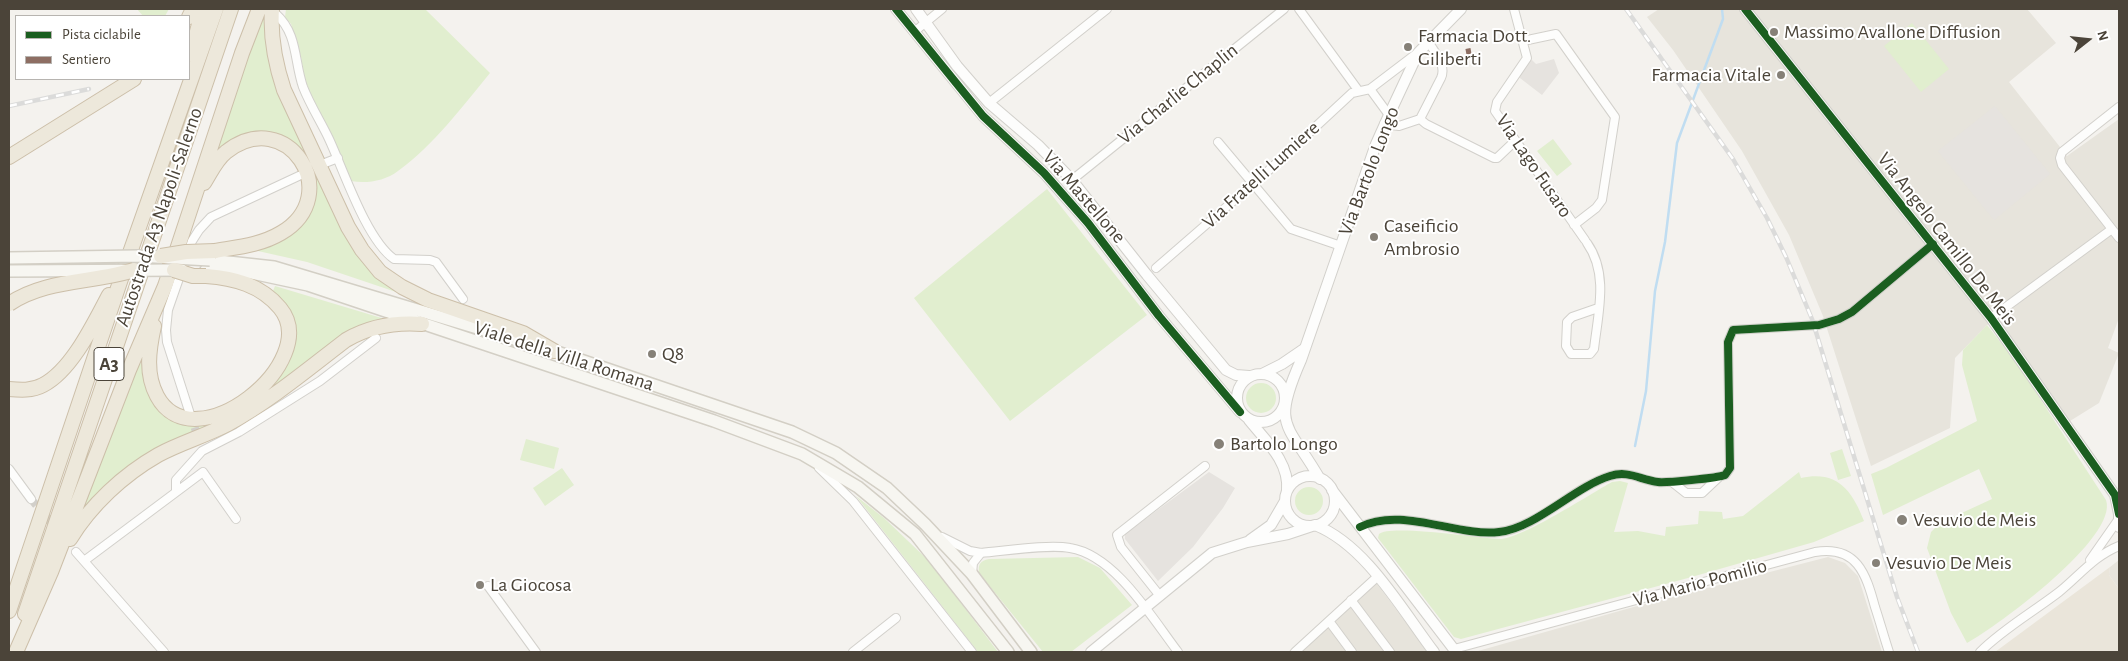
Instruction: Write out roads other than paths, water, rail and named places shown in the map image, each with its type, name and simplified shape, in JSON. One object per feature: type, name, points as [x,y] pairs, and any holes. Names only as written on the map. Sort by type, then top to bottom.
[{"type":"highway","points":[[190,60],[203,9]]},
{"type":"highway","name":"Autostrada A3 Napoli-Salerno","points":[[9,612],[130,267],[168,143],[216,9]]},
{"type":"highway","name":"Autostrada A3 Napoli-Salerno","points":[[12,652],[231,9]]},
{"type":"highway","points":[[160,256],[186,252],[245,283],[274,301],[286,317],[290,336],[286,352],[279,366],[248,399],[225,412],[202,420],[186,419],[173,414],[162,405],[153,389],[149,355],[165,286],[191,205],[242,52],[259,9]]},
{"type":"highway","points":[[274,11],[272,44],[276,66],[284,90],[348,227],[362,250],[380,272],[402,287],[428,300],[523,333],[554,351]]},
{"type":"highway","points":[[9,157],[132,80]]},
{"type":"highway","name":"A3","points":[[168,143],[185,80]]},
{"type":"highway","points":[[174,270],[193,276],[209,264],[283,232],[297,219],[305,206],[311,191],[308,172],[300,158],[287,145],[271,139],[254,138],[240,143],[225,153],[216,163],[191,205]]},
{"type":"highway","points":[[9,304],[43,288],[80,280],[112,277],[130,267]]},
{"type":"highway","points":[[9,389],[31,390],[51,380],[70,360],[84,340],[130,267]]},
{"type":"highway","points":[[16,652],[51,572],[129,370],[165,286]]},
{"type":"highway","points":[[51,572],[84,520],[114,488],[138,468],[159,455],[228,424],[361,331],[403,323],[422,324]]},
{"type":"main road","points":[[9,258],[160,256]]},
{"type":"main road","name":"Viale della Villa Romana","points":[[209,264],[274,267],[554,351],[792,432],[819,444],[836,453],[887,488],[933,532],[972,574],[1031,652]]},
{"type":"main road","name":"Viale della Villa Romana","points":[[209,264],[308,285],[714,421],[802,454],[858,486],[915,534],[1008,652]]},
{"type":"main road","points":[[9,270],[130,267],[174,270]]},
{"type":"street","name":"Via Mastellone","points":[[896,9],[983,116],[1044,172],[1088,223],[1159,316],[1240,412]]},
{"type":"street","name":"Via Mastellone","points":[[916,9],[957,66],[989,103],[1038,145],[1072,180],[1147,276],[1226,370],[1236,375],[1249,376]]},
{"type":"street","points":[[914,32],[942,9]]},
{"type":"street","points":[[989,103],[1107,9]]},
{"type":"street","name":"Via Charlie Chaplin","points":[[1072,180],[1284,9]]},
{"type":"street","points":[[1299,9],[1358,90],[1370,89],[1418,53]]},
{"type":"street","name":"Via Bartolo Longo","points":[[1320,478],[1289,432],[1284,419],[1285,402],[1387,120],[1418,53],[1462,9]]},
{"type":"street","name":"Via Lago Fusaro","points":[[1514,9],[1523,40],[1526,61],[1495,107],[1497,116],[1586,242],[1596,258],[1601,277],[1598,308],[1593,352],[1571,354],[1566,346],[1567,322],[1572,317],[1598,308]]},
{"type":"street","name":"Via Angelo Camillo De Meis","points":[[1745,9],[1990,318],[2117,496],[2119,519]]},
{"type":"street","points":[[274,11],[289,28],[306,94],[374,235],[394,259],[430,260],[436,262],[463,299]]},
{"type":"street","points":[[1523,40],[1556,34],[1611,108],[1615,117],[1602,200],[1596,208],[1574,225]]},
{"type":"street","points":[[1370,89],[1387,120],[1400,126],[1420,119],[1444,71],[1443,65],[1428,41]]},
{"type":"street","name":"Via Fratelli Lumiere","points":[[1156,268],[1358,90]]},
{"type":"street","points":[[2119,107],[2062,152],[2060,158],[2062,165],[2119,238]]},
{"type":"street","points":[[1420,119],[1426,124],[1494,158],[1497,158],[1515,141]]},
{"type":"street","points":[[1218,142],[1290,229],[1341,246]]},
{"type":"street","points":[[325,164],[338,158]]},
{"type":"street","points":[[190,414],[167,342],[166,330],[168,310],[192,241],[199,230],[212,217],[303,174]]},
{"type":"street","points":[[1990,318],[2112,229]]},
{"type":"street","points":[[1360,527],[1380,521],[1404,521],[1499,532],[1518,527],[1611,476],[1632,474],[1658,482],[1672,482],[1719,477],[1727,474],[1730,468],[1728,342],[1732,330],[1810,327],[1839,319],[1852,312],[1933,244]]},
{"type":"street","points":[[176,492],[176,480],[201,448],[239,432],[320,381],[376,338]]},
{"type":"street","points":[[1304,349],[1262,374],[1249,376],[1243,381],[1236,396],[1240,412],[1275,452],[1285,470],[1288,512],[1297,522],[1308,526],[1315,525],[1332,532],[1347,542],[1377,577],[1434,652]]},
{"type":"street","points":[[1248,419],[1261,423],[1274,419],[1283,409],[1285,402],[1280,383],[1275,378],[1262,374]]},
{"type":"street","name":"Viale della Villa Romana","points":[[802,454],[842,488],[972,652]]},
{"type":"street","points":[[1160,596],[1121,548],[1117,535],[1205,466]]},
{"type":"street","points":[[9,469],[31,498]]},
{"type":"street","points":[[84,561],[203,472],[236,519]]},
{"type":"street","points":[[1247,542],[1271,525],[1294,482],[1302,477],[1320,478],[1332,490],[1453,651]]},
{"type":"street","points":[[1672,482],[1686,492],[1702,493],[1719,477]]},
{"type":"street","points":[[1091,652],[1212,553],[1247,542],[1288,534],[1324,521],[1333,509],[1332,490]]},
{"type":"street","points":[[2086,566],[2119,519]]},
{"type":"street","points":[[933,532],[955,545],[981,553],[1067,547],[1094,556],[1114,572],[1145,608],[1178,652]]},
{"type":"street","points":[[1980,652],[2065,587],[2086,566],[2108,550],[2119,546]]},
{"type":"street","name":"Via Mario Pomilio","points":[[1453,651],[1805,555],[1828,551],[1848,557],[1864,573],[1889,651]]},
{"type":"street","points":[[76,552],[164,652]]},
{"type":"street","points":[[972,574],[973,563],[981,553]]},
{"type":"street","points":[[1295,652],[1377,577]]},
{"type":"street","points":[[488,586],[536,652]]},
{"type":"street","points":[[1351,600],[1390,652]]},
{"type":"street","points":[[853,652],[896,618]]},
{"type":"street","points":[[845,652],[886,620]]},
{"type":"street","points":[[1328,621],[1352,652]]},
{"type":"waterway","points":[[1635,446],[1646,391],[1655,291],[1665,242],[1677,143],[1723,19],[1722,9]]},
{"type":"tunnel","points":[[191,416],[200,444]]},
{"type":"tunnel","points":[[31,499],[55,527]]},
{"type":"railway","points":[[1626,9],[1733,159],[1767,218],[1786,257],[1812,319],[1897,597],[1918,652]]},
{"type":"railway","points":[[9,106],[89,89]]},
{"type":"place","name":"Massimo Avallone Diffusion","points":[[1774,32]]},
{"type":"place","name":"Farmacia Dott. Giliberti","points":[[1408,47]]},
{"type":"place","name":"Farmacia Vitale","points":[[1781,75]]},
{"type":"place","name":"Caseificio Ambrosio","points":[[1374,237]]},
{"type":"place","name":"Q8","points":[[652,354]]},
{"type":"place","name":"Bartolo Longo","points":[[1219,444]]},
{"type":"place","name":"Vesuvio de Meis","points":[[1902,520]]},
{"type":"place","name":"Vesuvio De Meis","points":[[1876,563]]},
{"type":"place","name":"La Giocosa","points":[[480,585]]}]
